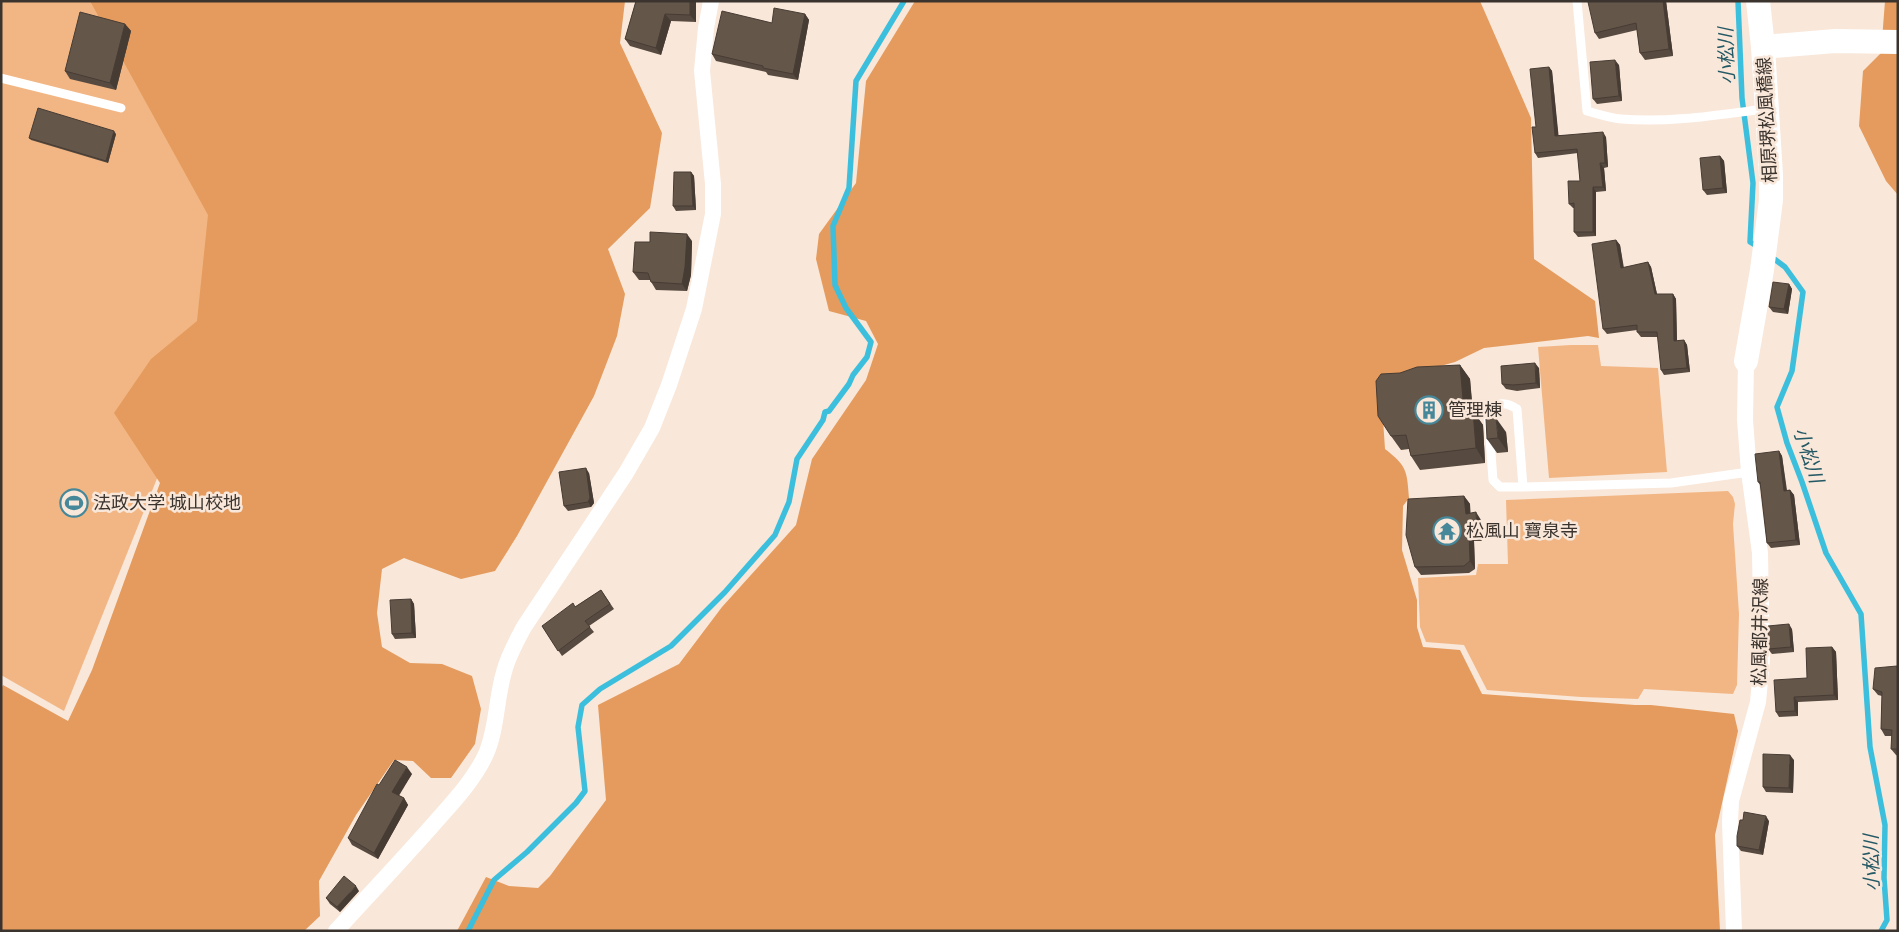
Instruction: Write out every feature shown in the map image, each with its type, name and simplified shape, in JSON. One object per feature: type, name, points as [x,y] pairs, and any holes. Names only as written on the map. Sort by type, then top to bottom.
[{"type":"street","points":[[336,931],[395,868],[476,773],[487,752],[495,723],[504,672],[511,652],[524,628],[626,473],[652,428],[670,385],[694,308],[713,214],[713,184],[702,71],[706,28],[711,1]]},
{"type":"street","name":"相原堺松風橋線","points":[[1746,361],[1767,239],[1771,200],[1771,175],[1759,109],[1763,47],[1758,1]]},
{"type":"street","points":[[1763,47],[1835,41],[1898,42]]},
{"type":"street","name":"松風都井沢線","points":[[1734,931],[1730,801],[1758,702],[1762,660],[1760,553],[1749,472],[1745,420],[1746,361]]},
{"type":"lane","points":[[1577,1],[1587,111],[1619,119],[1667,120],[1759,109]]},
{"type":"lane","points":[[1,78],[121,108]]},
{"type":"lane","points":[[1523,487],[1517,409],[1505,403],[1496,405],[1488,412],[1493,480],[1500,487],[1523,487],[1671,483],[1749,472]]},
{"type":"shaded area","name":"法政大学 城山校地","points":[[1,1],[112,1],[232,208],[216,331],[64,711],[1,675]]},
{"type":"shaded area","points":[[90,1],[625,1],[620,43],[662,133],[650,208],[608,249],[625,294],[617,336],[594,396],[517,536],[495,571],[461,579],[404,558],[382,569],[377,613],[382,647],[410,663],[442,664],[472,676],[481,709],[475,744],[451,778],[431,778],[413,761],[394,760],[356,815],[319,881],[320,916],[304,931],[1,931],[1,689],[3,685],[68,721],[92,670],[160,483],[114,413],[151,359],[197,321],[208,215]]},
{"type":"shaded area","points":[[915,1],[1480,1],[1531,118],[1534,259],[1595,301],[1599,338],[1588,336],[1484,348],[1455,362],[1400,377],[1381,390],[1385,449],[1402,465],[1408,481],[1409,498],[1403,506],[1402,550],[1417,600],[1417,627],[1423,647],[1460,650],[1482,694],[1651,705],[1734,714],[1738,731],[1715,835],[1720,931],[457,931],[486,877],[509,886],[538,888],[550,876],[606,800],[598,705],[679,664],[722,607],[796,525],[812,459],[866,380],[878,344],[866,321],[829,311],[816,259],[819,234],[856,183],[866,81]]},
{"type":"shaded area","points":[[1885,1],[1898,1],[1898,195],[1886,181],[1859,126],[1863,71],[1881,53]]},
{"type":"shaded area","points":[[1598,345],[1601,366],[1658,368],[1667,472],[1549,478],[1538,347]]},
{"type":"shaded area","points":[[1728,491],[1733,497],[1735,504],[1733,524],[1739,614],[1737,685],[1733,694],[1644,689],[1638,699],[1487,690],[1464,645],[1426,642],[1420,627],[1418,578],[1476,575],[1478,564],[1508,564],[1506,500]]},
{"type":"building","points":[[636,1],[690,1],[690,15],[665,14],[656,48],[625,39]]},
{"type":"building","points":[[1663,1],[1669,49],[1640,53],[1636,23],[1595,33],[1588,2]]},
{"type":"building","points":[[774,8],[805,14],[793,74],[712,54],[722,11],[772,23]]},
{"type":"building","points":[[80,12],[125,24],[110,83],[65,71]]},
{"type":"building","points":[[1615,60],[1619,96],[1593,99],[1590,62]]},
{"type":"building","points":[[1549,67],[1555,136],[1603,132],[1605,163],[1600,163],[1603,187],[1593,187],[1593,232],[1574,232],[1574,203],[1569,204],[1568,181],[1580,181],[1577,149],[1535,153],[1532,127],[1536,127],[1530,69]]},
{"type":"building","points":[[38,108],[114,131],[106,161],[29,138]]},
{"type":"building","points":[[1720,156],[1723,188],[1703,190],[1700,158]]},
{"type":"building","points":[[674,172],[691,172],[693,206],[673,206]]},
{"type":"building","points":[[650,232],[687,234],[682,284],[651,282],[648,273],[633,272],[635,242],[650,242]]},
{"type":"building","points":[[1616,240],[1621,268],[1648,262],[1655,294],[1673,294],[1674,341],[1684,340],[1687,368],[1661,370],[1657,332],[1637,332],[1637,325],[1603,329],[1592,244]]},
{"type":"building","points":[[1773,282],[1789,284],[1784,309],[1769,307]]},
{"type":"building","points":[[1535,363],[1536,383],[1502,384],[1501,366]]},
{"type":"building","name":"管理棟","points":[[1460,365],[1464,411],[1473,411],[1476,448],[1411,456],[1406,435],[1391,436],[1378,416],[1376,381],[1381,374],[1400,373],[1417,367]]},
{"type":"building","points":[[1496,418],[1498,438],[1487,439],[1486,419]]},
{"type":"building","points":[[1779,451],[1784,491],[1790,490],[1796,540],[1767,543],[1755,454]]},
{"type":"building","points":[[586,468],[590,498],[588,502],[564,506],[559,472]]},
{"type":"building","name":"松風山 寶泉寺","points":[[1464,496],[1466,514],[1476,512],[1477,534],[1469,534],[1470,561],[1464,566],[1415,567],[1406,535],[1408,499]]},
{"type":"building","points":[[601,590],[610,604],[585,621],[590,627],[558,651],[542,626],[573,603],[575,607]]},
{"type":"building","points":[[411,599],[412,633],[392,634],[390,600]]},
{"type":"building","points":[[1789,624],[1791,647],[1768,649],[1768,626]]},
{"type":"building","points":[[1832,647],[1834,695],[1794,697],[1795,711],[1776,712],[1774,680],[1807,678],[1806,648]]},
{"type":"building","points":[[1897,666],[1898,749],[1891,749],[1892,730],[1881,729],[1882,692],[1873,689],[1875,668]]},
{"type":"building","points":[[1763,754],[1790,755],[1789,788],[1763,787]]},
{"type":"building","points":[[395,760],[407,767],[392,792],[404,798],[374,853],[348,838],[377,784],[379,785]]},
{"type":"building","points":[[1744,812],[1766,816],[1759,850],[1737,846],[1740,820],[1743,820]]},
{"type":"building","points":[[344,876],[356,886],[337,907],[326,898]]},
{"type":"waterway","points":[[468,931],[494,880],[527,852],[576,803],[585,791],[578,727],[582,705],[600,689],[671,646],[725,592],[775,535],[789,502],[797,459],[823,420],[825,412],[829,411],[867,357],[871,342],[846,308],[835,285],[833,226],[849,188],[856,81],[904,1]]},
{"type":"waterway","name":"小松川","points":[[1738,1],[1742,98],[1753,183],[1750,242],[1760,248]]},
{"type":"waterway","name":"小松川","points":[[1769,255],[1785,267],[1803,292],[1792,371],[1777,407],[1787,443],[1826,553],[1861,614],[1870,747],[1885,825],[1884,878],[1887,920],[1881,931]]},
{"type":"place","name":"管理棟","points":[[1429,410]]},
{"type":"place","name":"法政大学 城山校地","points":[[74,503]]},
{"type":"place","name":"松風山 寶泉寺","points":[[1447,531]]}]
